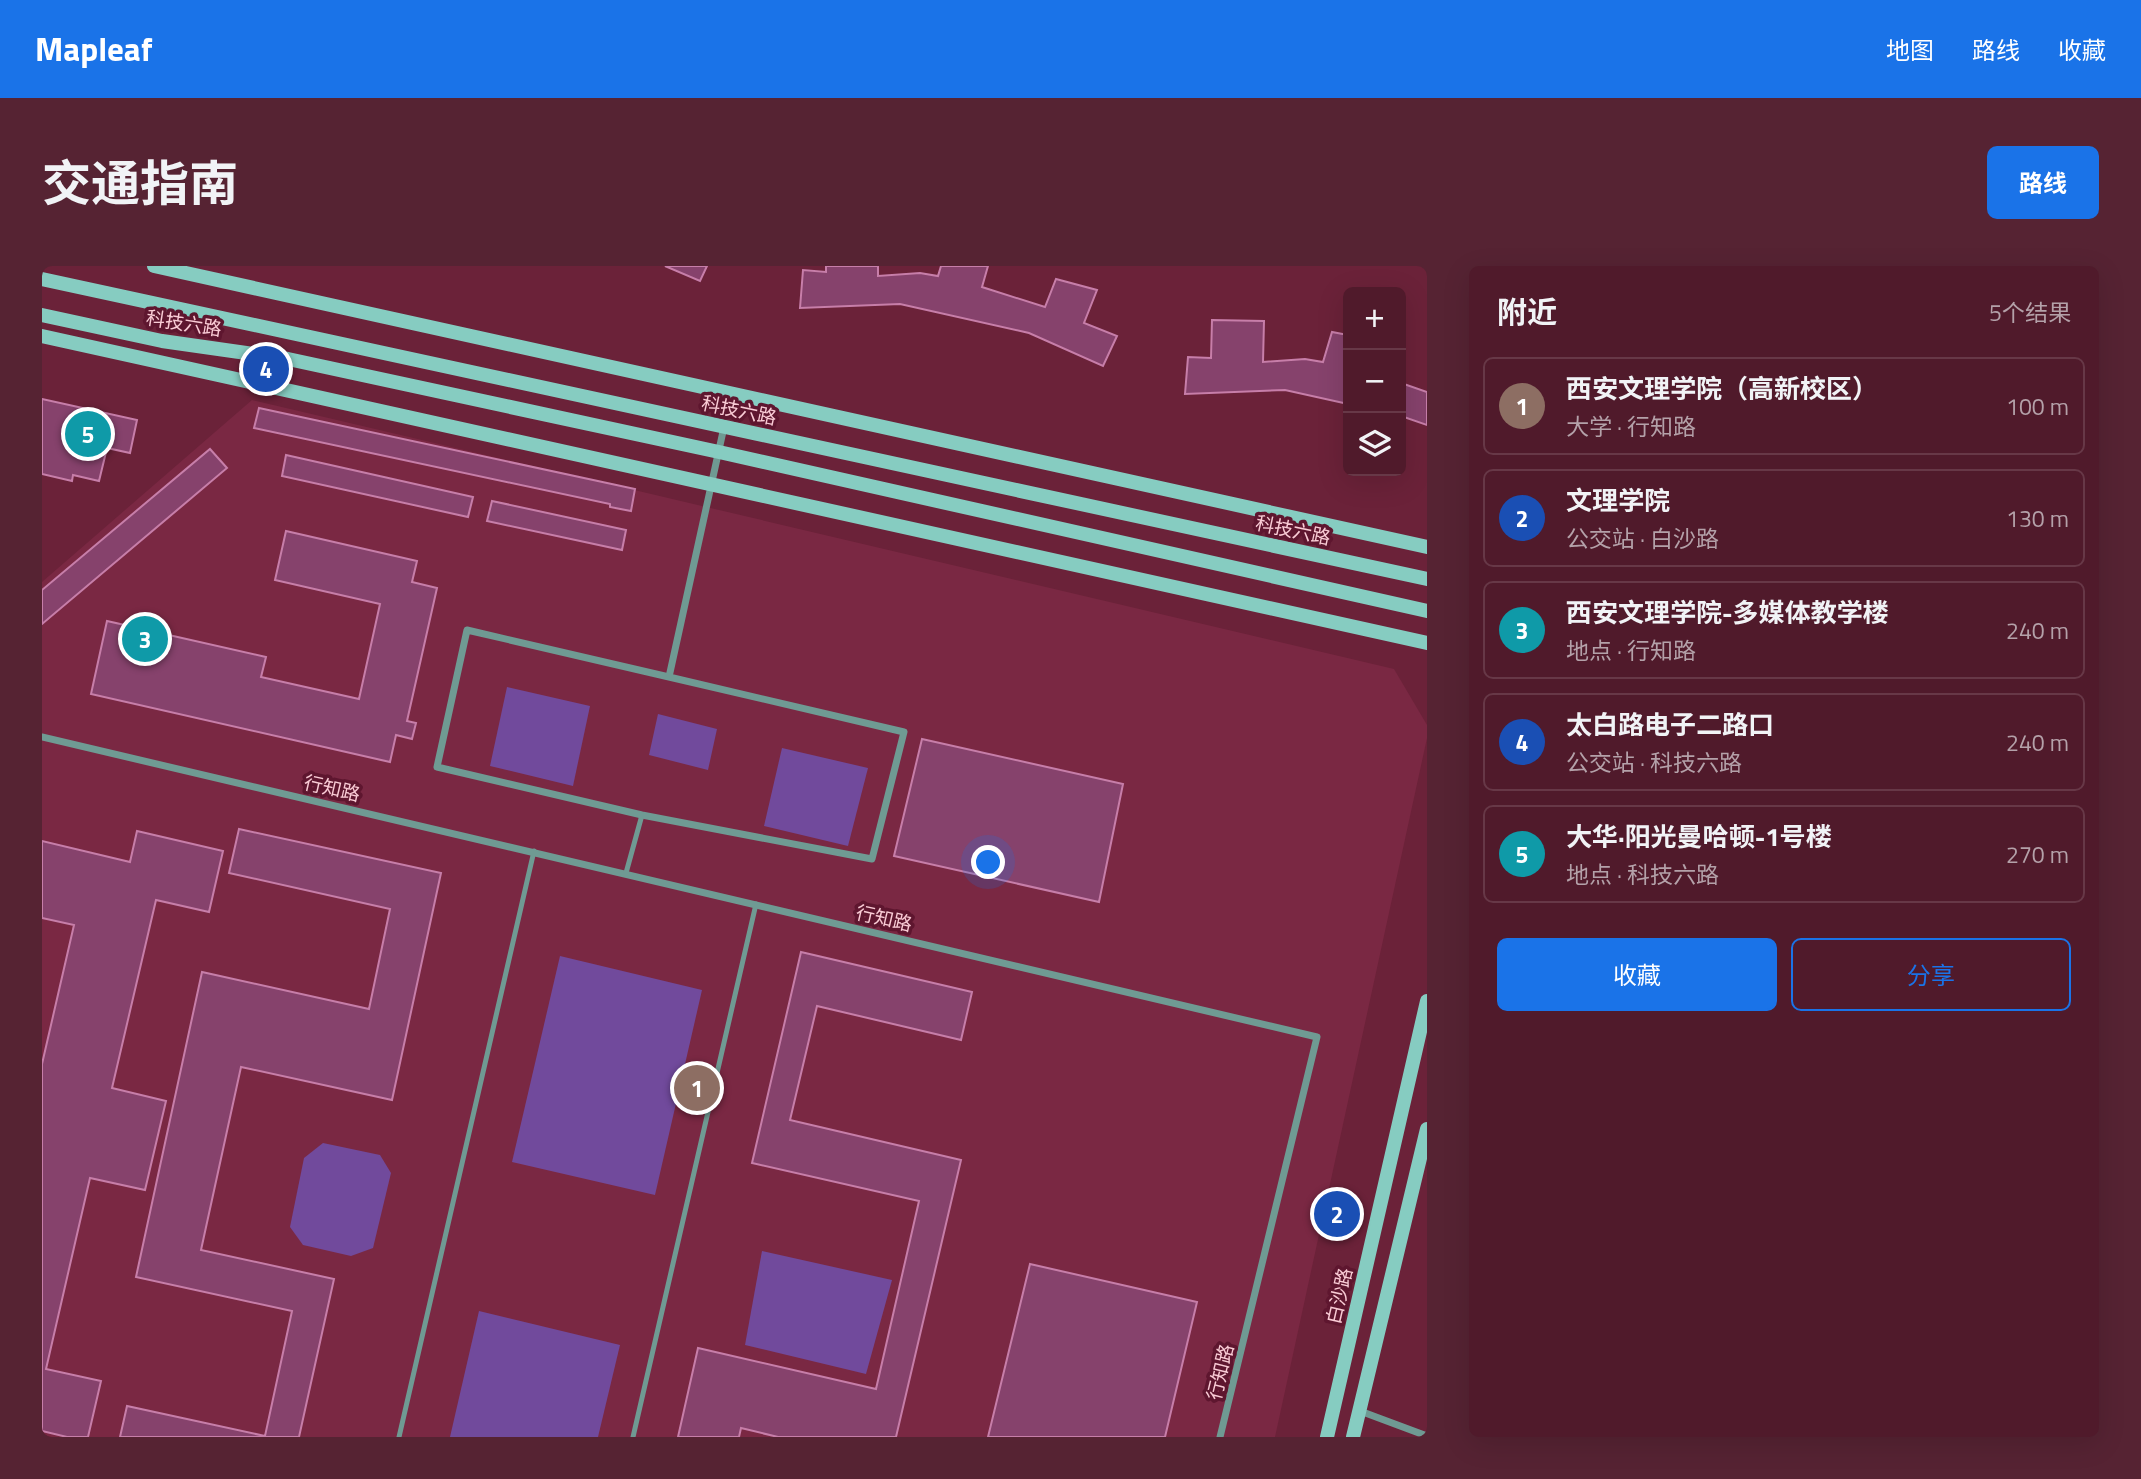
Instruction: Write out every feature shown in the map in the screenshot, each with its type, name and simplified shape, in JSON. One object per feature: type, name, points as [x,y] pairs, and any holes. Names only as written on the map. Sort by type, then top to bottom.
[{"type":"main road","points":[[154,266],[1427,547]]},
{"type":"main road","name":"科技六路","points":[[42,279],[1427,579]]},
{"type":"main road","name":"科技六路","points":[[42,315],[162,341],[288,359],[719,452],[1427,611]]},
{"type":"main road","points":[[42,336],[1427,643]]},
{"type":"main road","name":"白沙路","points":[[1327,1437],[1427,1001]]},
{"type":"main road","points":[[1353,1437],[1427,1129]]},
{"type":"street","points":[[669,677],[724,426]]},
{"type":"street","points":[[467,631],[669,677],[904,732],[872,859],[642,815],[437,766],[467,631]]},
{"type":"street","name":"行知路","points":[[42,737],[1317,1037],[1220,1437]]},
{"type":"street","points":[[1360,1410],[1427,1436]]},
{"type":"lane","points":[[626,873],[642,815]]},
{"type":"lane","points":[[399,1437],[534,851]]},
{"type":"lane","points":[[633,1437],[756,904]]},
{"type":"shaded area","points":[[252,400],[1394,669],[1427,725],[1427,738],[1275,1437],[42,1437],[42,582]]},
{"type":"shaded area","points":[[507,687],[590,706],[573,786],[490,766]]},
{"type":"shaded area","points":[[658,714],[717,729],[708,770],[649,755]]},
{"type":"shaded area","points":[[782,748],[868,768],[848,846],[764,826]]},
{"type":"shaded area","points":[[560,956],[702,990],[655,1195],[512,1162]]},
{"type":"shaded area","points":[[323,1143],[380,1155],[391,1173],[373,1248],[351,1256],[303,1245],[290,1227],[304,1158]]},
{"type":"shaded area","points":[[762,1251],[892,1280],[866,1374],[745,1345]]},
{"type":"shaded area","points":[[479,1311],[620,1345],[598,1437],[450,1437]]},
{"type":"building","points":[[665,266],[707,266],[700,281]]},
{"type":"building","points":[[826,266],[878,266],[878,276],[920,273],[938,276],[941,266],[988,266],[982,287],[1045,307],[1056,279],[1097,290],[1084,323],[1117,336],[1103,366],[1029,333],[900,304],[800,308],[803,270],[826,272]]},
{"type":"building","points":[[1212,320],[1264,321],[1263,362],[1305,359],[1323,362],[1332,332],[1343,334],[1343,403],[1285,390],[1185,394],[1188,357],[1211,358]]},
{"type":"building","points":[[1406,385],[1427,392],[1427,425],[1406,418]]},
{"type":"building","points":[[42,399],[137,420],[130,453],[107,448],[99,481],[73,475],[72,481],[42,474]]},
{"type":"building","points":[[259,408],[635,489],[631,511],[610,507],[610,504],[254,428]]},
{"type":"building","points":[[210,449],[227,468],[42,624],[42,590]]},
{"type":"building","points":[[286,455],[473,497],[468,517],[282,476]]},
{"type":"building","points":[[492,501],[626,530],[622,550],[487,521]]},
{"type":"building","points":[[286,531],[417,561],[412,582],[437,588],[407,721],[416,723],[412,739],[396,735],[390,762],[91,694],[107,621],[266,657],[261,677],[359,699],[380,604],[275,580]]},
{"type":"building","points":[[922,739],[1123,784],[1099,902],[894,856]]},
{"type":"building","points":[[239,829],[441,873],[392,1100],[241,1067],[201,1250],[334,1279],[299,1437],[120,1437],[127,1406],[265,1436],[292,1311],[136,1277],[202,972],[369,1009],[390,909],[229,873]]},
{"type":"building","points":[[137,831],[223,851],[209,912],[156,900],[112,1088],[166,1101],[145,1190],[90,1178],[46,1369],[101,1381],[88,1437],[67,1437],[42,1431],[42,1064],[74,925],[42,918],[42,841],[130,862]]},
{"type":"building","points":[[801,952],[972,992],[961,1040],[817,1006],[790,1120],[961,1160],[896,1437],[778,1437],[741,1428],[739,1437],[678,1437],[698,1348],[876,1389],[919,1201],[752,1163]]},
{"type":"building","points":[[1030,1264],[1197,1302],[1165,1437],[988,1437]]},
{"type":"place","name":"太白路电子二路口","points":[[266,369]]},
{"type":"place","name":"大华·阳光曼哈顿-1号楼","points":[[88,434]]},
{"type":"place","name":"西安文理学院-多媒体教学楼","points":[[145,639]]},
{"type":"place","name":"西安文理学院（高新校区）","points":[[697,1088]]},
{"type":"place","name":"文理学院","points":[[1337,1214]]}]
